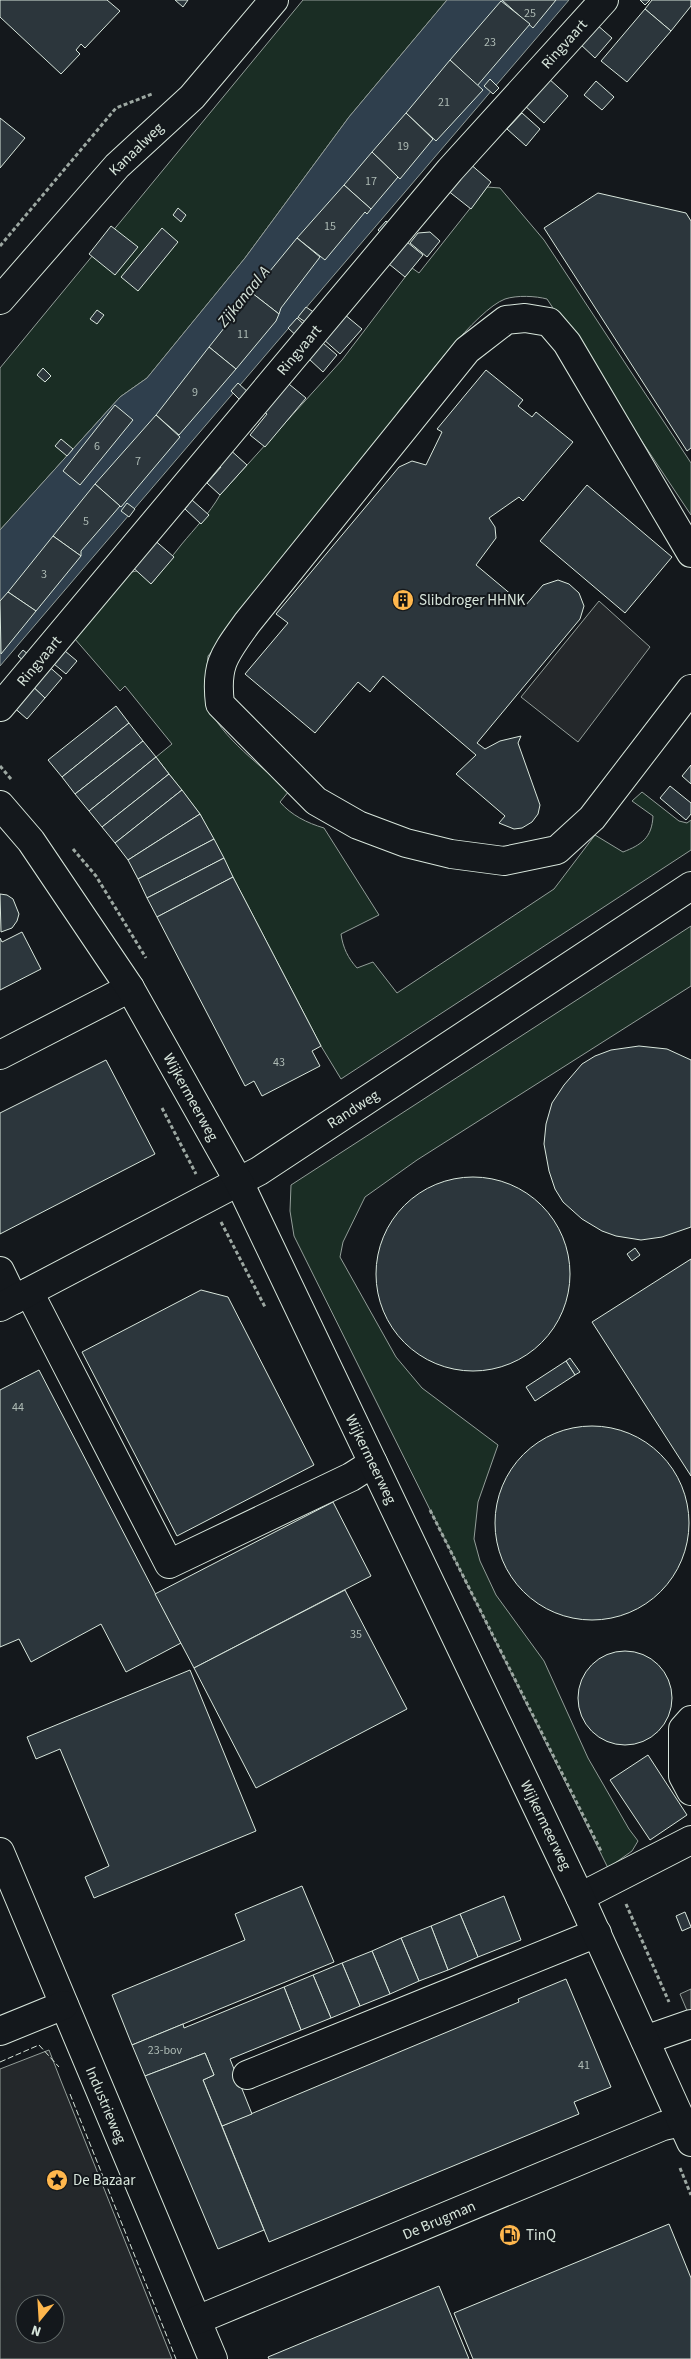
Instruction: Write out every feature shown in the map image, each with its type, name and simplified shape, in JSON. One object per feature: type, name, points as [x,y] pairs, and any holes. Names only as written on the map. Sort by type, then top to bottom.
[{"type":"street","name":"Kanaalweg","points":[[0,300],[117,166],[192,96],[274,0]]},
{"type":"street","name":"Ringvaart","points":[[0,707],[450,170],[604,0]]},
{"type":"street","points":[[691,553],[567,343],[549,322],[525,318],[506,320],[467,350],[247,624],[223,657],[217,681],[220,704],[316,801],[358,825],[406,842],[451,854],[504,861],[557,850],[592,818],[691,689]]},
{"type":"street","name":"Wijkermeerweg","points":[[0,805],[31,841],[130,988],[239,1182],[597,1933],[686,2132]]},
{"type":"street","name":"Randweg","points":[[14,1300],[239,1182],[691,886]]},
{"type":"street","points":[[0,1055],[130,988]]},
{"type":"street","points":[[0,1271],[14,1300],[169,1564],[351,1477],[373,1463]]},
{"type":"street","points":[[691,1720],[684,1729],[683,1776],[691,1791]]},
{"type":"street","points":[[580,1897],[691,1840]]},
{"type":"street","name":"Industrieweg","points":[[0,1852],[213,2359]]},
{"type":"street","points":[[247,2074],[597,1933]]},
{"type":"street","points":[[0,2031],[64,2005]]},
{"type":"street","points":[[645,2040],[691,2024]]},
{"type":"street","name":"De Brugman","points":[[197,2320],[663,2126],[686,2132]]},
{"type":"path","points":[[0,246],[116,108],[160,91]]},
{"type":"green space","points":[[303,0],[447,0],[349,117],[245,258],[147,378],[120,397],[0,530],[0,368]]},
{"type":"green space","points":[[487,187],[500,188],[544,240],[691,463],[691,515],[547,299],[526,296],[505,299],[493,306],[464,332],[434,367],[398,412],[398,427],[208,656],[207,700],[214,717],[222,729],[256,763],[289,791],[280,802],[284,807],[300,818],[324,828],[379,915],[341,934],[346,952],[357,968],[373,962],[397,993],[554,889],[595,835],[623,852],[635,847],[644,840],[650,830],[653,816],[632,801],[642,792],[679,821],[687,823],[691,820],[691,850],[341,1079],[321,1046],[200,814],[156,757],[172,744],[125,686],[120,691],[68,631],[126,573],[137,571],[152,583],[207,515],[220,495],[342,360],[412,268],[419,273]]},
{"type":"green space","points":[[691,926],[691,986],[417,1160],[365,1197],[343,1242],[340,1257],[396,1357],[422,1388],[498,1445],[478,1502],[474,1539],[480,1561],[496,1595],[544,1661],[588,1758],[629,1829],[638,1841],[632,1851],[608,1868],[294,1236],[290,1211],[291,1185]]},
{"type":"shaded area","points":[[599,601],[650,647],[578,742],[521,697]]},
{"type":"shaded area","points":[[691,1989],[691,2020],[680,1994]]},
{"type":"shaded area","name":"De Bazaar","points":[[49,2050],[172,2359],[0,2359],[0,2069]]},
{"type":"water","name":"Zijkanaal A","points":[[447,0],[569,0],[0,666],[0,530],[120,397],[147,378],[245,258],[349,117]]},
{"type":"building","points":[[0,0],[107,0],[120,11],[85,48],[81,44],[76,50],[80,54],[61,74],[0,17]]},
{"type":"building","points":[[175,0],[188,0],[183,7]]},
{"type":"building","points":[[502,0],[556,0],[533,28]]},
{"type":"building","points":[[640,0],[650,0],[645,5]]},
{"type":"building","points":[[652,0],[691,0],[691,6],[671,31],[645,9]]},
{"type":"building","points":[[501,1],[530,24],[477,86],[450,60]]},
{"type":"building","points":[[645,9],[671,31],[627,82],[601,61]]},
{"type":"building","points":[[596,24],[612,38],[595,58],[579,43]]},
{"type":"building","points":[[450,60],[483,90],[436,141],[406,113]]},
{"type":"building","points":[[548,78],[568,96],[544,123],[524,105]]},
{"type":"building","points":[[490,79],[499,88],[493,94],[484,86]]},
{"type":"building","points":[[596,81],[614,97],[602,110],[584,95]]},
{"type":"building","points":[[406,113],[433,139],[400,179],[372,152]]},
{"type":"building","points":[[522,113],[540,129],[526,146],[507,129]]},
{"type":"building","points":[[0,118],[25,138],[0,168]]},
{"type":"building","points":[[372,152],[398,177],[371,209],[344,185]]},
{"type":"building","points":[[469,163],[491,182],[471,209],[447,190]]},
{"type":"building","points":[[344,185],[371,209],[367,214],[365,212],[325,260],[297,238]]},
{"type":"building","points":[[598,193],[686,213],[691,221],[691,448],[687,451],[544,228]]},
{"type":"building","points":[[178,208],[186,215],[181,222],[173,215]]},
{"type":"building","points":[[386,221],[394,228],[386,238],[378,230]]},
{"type":"building","points":[[111,226],[138,247],[115,275],[89,254]]},
{"type":"building","points":[[162,228],[178,242],[138,291],[121,277]]},
{"type":"building","points":[[430,232],[440,241],[427,257],[410,243],[418,233]]},
{"type":"building","points":[[297,238],[320,257],[281,308],[279,314],[252,293]]},
{"type":"building","points":[[407,242],[423,255],[405,277],[389,264]]},
{"type":"building","points":[[252,293],[279,314],[276,321],[236,369],[209,347]]},
{"type":"building","points":[[306,307],[315,313],[308,324],[298,317]]},
{"type":"building","points":[[97,310],[104,315],[97,324],[90,319]]},
{"type":"building","points":[[344,314],[362,329],[340,354],[323,339]]},
{"type":"building","points":[[297,318],[309,329],[300,339],[288,328]]},
{"type":"building","points":[[323,343],[337,355],[323,372],[309,359]]},
{"type":"building","points":[[209,347],[236,369],[179,435],[156,415]]},
{"type":"building","points":[[43,368],[51,376],[45,382],[37,375]]},
{"type":"building","name":"Slibdroger HHNK","points":[[486,370],[523,400],[518,406],[532,417],[536,412],[573,442],[523,501],[519,497],[489,518],[495,527],[496,538],[476,565],[525,606],[543,585],[558,580],[569,584],[579,593],[584,606],[580,619],[477,743],[485,749],[500,741],[521,736],[518,743],[540,805],[538,814],[532,822],[522,828],[514,829],[499,823],[505,816],[456,774],[476,755],[383,676],[370,692],[358,682],[315,733],[245,674],[288,623],[276,614],[399,467],[412,461],[426,465],[442,432],[437,429]]},
{"type":"building","points":[[284,380],[306,398],[265,447],[250,435],[267,414],[261,410]]},
{"type":"building","points":[[238,383],[249,393],[241,401],[231,391]]},
{"type":"building","points":[[115,405],[133,420],[80,485],[63,471]]},
{"type":"building","points":[[156,415],[180,437],[121,507],[95,484]]},
{"type":"building","points":[[61,439],[73,449],[67,456],[55,446]]},
{"type":"building","points":[[227,447],[247,465],[220,495],[207,483],[221,467],[215,462]]},
{"type":"building","points":[[95,484],[120,506],[81,551],[81,556],[53,536]]},
{"type":"building","points":[[587,485],[672,557],[625,613],[540,541]]},
{"type":"building","points":[[192,500],[209,515],[201,524],[185,509]]},
{"type":"building","points":[[127,503],[135,509],[129,517],[121,511]]},
{"type":"building","points":[[53,536],[81,556],[36,611],[8,592]]},
{"type":"building","points":[[152,538],[174,557],[151,584],[129,564]]},
{"type":"building","points":[[8,592],[36,611],[1,654],[0,601]]},
{"type":"building","points":[[23,650],[30,656],[25,662],[18,656]]},
{"type":"building","points":[[65,651],[77,661],[66,674],[54,664]]},
{"type":"building","points":[[46,664],[62,678],[45,698],[29,683]]},
{"type":"building","points":[[29,683],[45,698],[27,719],[11,705]]},
{"type":"building","points":[[116,706],[129,723],[62,777],[48,760]]},
{"type":"building","points":[[129,723],[143,741],[75,794],[62,777]]},
{"type":"building","points":[[143,741],[156,757],[89,811],[75,794]]},
{"type":"building","points":[[156,757],[169,774],[102,827],[89,811]]},
{"type":"building","points":[[691,765],[691,784],[682,776]]},
{"type":"building","points":[[169,774],[182,790],[115,843],[102,827]]},
{"type":"building","points":[[670,786],[691,803],[691,814],[686,820],[660,798]]},
{"type":"building","points":[[182,790],[200,814],[128,860],[115,843]]},
{"type":"building","points":[[200,814],[214,839],[138,879],[128,860]]},
{"type":"building","points":[[214,839],[224,858],[147,898],[138,879]]},
{"type":"building","points":[[224,858],[233,877],[157,917],[147,898]]},
{"type":"building","points":[[233,877],[321,1046],[312,1051],[320,1066],[262,1096],[254,1081],[245,1086],[157,917]]},
{"type":"building","points":[[0,894],[7,895],[13,899],[19,914],[12,928],[1,932]]},
{"type":"building","points":[[22,932],[41,969],[0,990],[0,938],[2,942]]},
{"type":"building","points":[[639,1046],[667,1049],[691,1060],[691,1227],[662,1237],[641,1240],[616,1236],[602,1231],[582,1219],[563,1202],[555,1189],[549,1171],[544,1144],[546,1124],[552,1103],[582,1064],[595,1056],[611,1050]]},
{"type":"building","points":[[106,1060],[155,1154],[0,1234],[0,1113]]},
{"type":"building","points":[[473,1177],[501,1181],[519,1189],[527,1193],[548,1213],[554,1220],[566,1246],[570,1274],[566,1302],[558,1320],[554,1328],[534,1349],[527,1355],[501,1367],[473,1371],[445,1367],[427,1359],[419,1355],[398,1335],[392,1328],[380,1302],[376,1274],[380,1246],[388,1228],[392,1220],[412,1199],[419,1193],[445,1181]]},
{"type":"building","points":[[635,1248],[640,1255],[632,1261],[627,1254]]},
{"type":"building","points":[[691,1259],[691,1476],[592,1322]]},
{"type":"building","points":[[201,1290],[228,1297],[314,1465],[177,1536],[82,1352]]},
{"type":"building","points":[[570,1358],[580,1372],[575,1375],[566,1361]]},
{"type":"building","points":[[566,1361],[575,1375],[535,1401],[526,1387]]},
{"type":"building","points":[[39,1370],[181,1643],[126,1672],[101,1624],[31,1662],[19,1639],[0,1647],[0,1390]]},
{"type":"building","points":[[592,1426],[620,1430],[638,1438],[646,1442],[667,1462],[673,1469],[685,1495],[689,1523],[685,1551],[677,1569],[673,1577],[653,1598],[646,1604],[620,1616],[592,1620],[564,1616],[546,1608],[538,1604],[517,1584],[511,1577],[499,1551],[495,1523],[499,1495],[507,1477],[511,1469],[531,1448],[538,1442],[564,1430]]},
{"type":"building","points":[[333,1502],[371,1576],[194,1668],[155,1594]]},
{"type":"building","points":[[345,1590],[407,1709],[256,1788],[194,1668]]},
{"type":"building","points":[[625,1651],[643,1655],[658,1665],[668,1680],[672,1698],[668,1716],[658,1731],[643,1741],[625,1745],[607,1741],[592,1731],[582,1716],[578,1698],[582,1680],[592,1665],[607,1655]]},
{"type":"building","points":[[190,1670],[256,1831],[94,1898],[85,1877],[109,1866],[60,1749],[36,1759],[27,1737]]},
{"type":"building","points":[[648,1755],[687,1815],[650,1840],[610,1780]]},
{"type":"building","points":[[302,1886],[334,1962],[132,2045],[112,1995],[245,1940],[235,1914]]},
{"type":"building","points":[[504,1896],[521,1940],[478,1957],[460,1914]]},
{"type":"building","points":[[685,1912],[691,1927],[682,1931],[676,1916]]},
{"type":"building","points":[[460,1914],[478,1957],[448,1970],[431,1926]]},
{"type":"building","points":[[431,1926],[448,1970],[419,1981],[401,1938]]},
{"type":"building","points":[[401,1938],[419,1981],[390,1994],[372,1951]]},
{"type":"building","points":[[372,1951],[390,1994],[360,2006],[342,1963]]},
{"type":"building","points":[[342,1963],[360,2006],[331,2018],[313,1975]]},
{"type":"building","points":[[313,1975],[331,2018],[301,2030],[284,1987]]},
{"type":"building","points":[[566,1979],[611,2087],[574,2102],[579,2114],[269,2242],[222,2126],[519,2002],[518,1999]]},
{"type":"building","points":[[284,1987],[301,2030],[230,2059],[252,2114],[222,2126],[203,2080],[214,2075],[205,2053],[145,2076],[132,2045],[183,2024],[184,2028]]},
{"type":"building","points":[[205,2053],[214,2075],[203,2080],[264,2230],[218,2249],[145,2076]]},
{"type":"building","points":[[669,2224],[691,2278],[691,2359],[473,2359],[454,2313]]},
{"type":"building","points":[[439,2286],[469,2359],[269,2359],[268,2357]]},
{"type":"fence","points":[[0,2062],[39,2045],[59,2067]]},
{"type":"fence","points":[[70,2094],[176,2359]]},
{"type":"place","name":"Slibdroger HHNK","points":[[403,600]]},
{"type":"place","name":"De Bazaar","points":[[57,2180]]},
{"type":"place","name":"TinQ","points":[[510,2235]]}]
